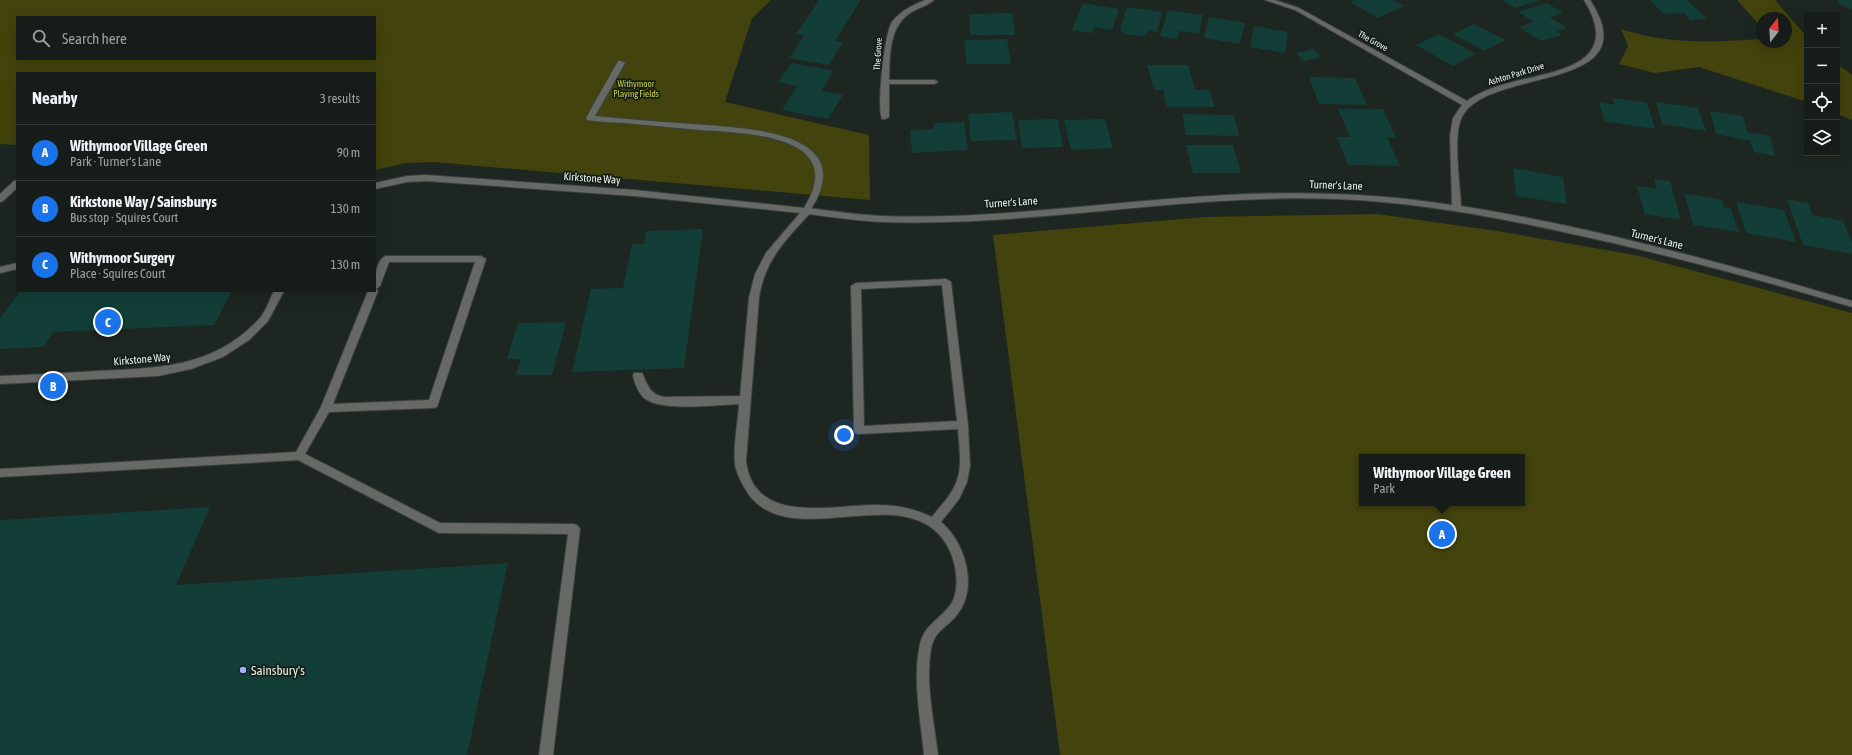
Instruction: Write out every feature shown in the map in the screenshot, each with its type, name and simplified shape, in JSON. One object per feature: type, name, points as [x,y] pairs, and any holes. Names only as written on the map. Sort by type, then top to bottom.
[{"type":"street","name":"The Grove","points":[[885,117],[889,35],[896,22],[910,10],[931,0]]},
{"type":"street","name":"The Grove","points":[[1268,0],[1297,9],[1466,104]]},
{"type":"street","name":"Ashton Park Drive","points":[[1466,104],[1500,88],[1576,67],[1589,59],[1598,45],[1600,32],[1598,19],[1587,0]]},
{"type":"street","points":[[621,63],[590,118],[737,130],[780,138],[795,143],[810,156],[816,164],[819,175],[808,211],[771,253],[759,276],[755,291],[744,400],[741,466],[749,486],[762,502],[779,510],[803,512],[879,510],[900,511],[934,523],[947,536],[960,559],[962,584],[954,609],[929,634],[924,668],[931,755]]},
{"type":"street","name":"The Grove","points":[[886,82],[934,82]]},
{"type":"street","points":[[1457,209],[1454,132],[1457,118],[1466,104]]},
{"type":"street","name":"Kirkstone Way","points":[[376,186],[407,179],[426,178],[634,193],[808,211]]},
{"type":"street","points":[[0,199],[16,184]]},
{"type":"street","name":"Turner's Lane","points":[[808,211],[890,219],[954,218],[1220,198],[1330,196],[1384,199],[1457,209],[1539,223],[1751,274],[1852,304]]},
{"type":"street","points":[[326,408],[433,404],[481,259],[386,259],[376,284]]},
{"type":"street","points":[[0,270],[16,266]]},
{"type":"street","points":[[934,523],[955,496],[962,482],[965,466],[962,425],[946,282],[856,286],[859,430],[962,425]]},
{"type":"street","name":"Kirkstone Way","points":[[0,380],[158,372],[187,366],[220,354],[246,337],[265,319],[278,292]]},
{"type":"street","points":[[299,456],[326,408],[373,292]]},
{"type":"street","points":[[638,376],[641,387],[647,396],[661,401],[744,400]]},
{"type":"street","points":[[0,473],[299,456],[439,528],[574,529],[546,755]]},
{"type":"green space","name":"Withymoor Playing Fields","points":[[0,0],[771,0],[752,18],[725,102],[869,135],[870,200],[433,162],[406,163],[376,170],[376,72],[16,72],[16,145],[0,144]]},
{"type":"green space","points":[[1737,0],[1775,0],[1785,12],[1756,12],[1756,21]]},
{"type":"green space","points":[[1792,20],[1804,34],[1804,101],[1699,67],[1655,73],[1619,64],[1628,46],[1621,29],[1656,38],[1691,41],[1756,39],[1756,48],[1792,48]]},
{"type":"green space","points":[[1840,66],[1852,75],[1852,120],[1840,115]]},
{"type":"green space","points":[[1377,214],[1497,231],[1635,255],[1852,313],[1852,755],[1060,755],[993,235],[1205,217]]},
{"type":"building","points":[[819,0],[861,0],[835,41],[843,42],[829,65],[789,58],[805,35],[796,34]]},
{"type":"building","points":[[1354,0],[1393,0],[1404,6],[1378,18],[1350,2]]},
{"type":"building","points":[[1502,0],[1541,0],[1515,8]]},
{"type":"building","points":[[1650,0],[1687,0],[1707,19],[1690,20],[1684,13],[1664,14]]},
{"type":"building","points":[[1838,0],[1852,0],[1852,10],[1839,4]]},
{"type":"building","points":[[1083,3],[1119,9],[1112,30],[1094,27],[1092,33],[1072,30]]},
{"type":"building","points":[[1547,3],[1563,13],[1550,17],[1567,28],[1557,31],[1562,35],[1541,41],[1519,27],[1534,22],[1518,12]]},
{"type":"building","points":[[1127,7],[1162,12],[1157,32],[1148,30],[1147,35],[1140,36],[1124,34],[1120,30]]},
{"type":"building","points":[[1168,10],[1203,15],[1199,34],[1179,31],[1178,39],[1160,36]]},
{"type":"building","points":[[1012,13],[1015,35],[970,35],[969,14]]},
{"type":"building","points":[[1209,17],[1245,23],[1240,44],[1204,38]]},
{"type":"building","points":[[1474,24],[1505,40],[1484,51],[1453,34]]},
{"type":"building","points":[[1254,26],[1288,32],[1285,53],[1250,47]]},
{"type":"building","points":[[1439,34],[1476,54],[1453,66],[1416,45]]},
{"type":"building","points":[[1007,39],[1011,64],[967,64],[964,40]]},
{"type":"building","points":[[1313,49],[1322,57],[1304,61],[1296,53]]},
{"type":"building","points":[[792,63],[834,71],[821,91],[843,95],[828,119],[782,110],[797,86],[778,82]]},
{"type":"building","points":[[1147,65],[1188,65],[1195,90],[1209,90],[1215,107],[1167,107],[1163,90],[1154,90]]},
{"type":"building","points":[[1309,77],[1355,78],[1367,105],[1319,104]]},
{"type":"building","points":[[1613,98],[1647,103],[1655,129],[1604,121],[1599,102],[1615,105]]},
{"type":"building","points":[[1656,102],[1698,108],[1706,131],[1662,124]]},
{"type":"building","points":[[1338,109],[1383,109],[1396,138],[1387,137],[1400,166],[1348,165],[1337,137],[1350,137]]},
{"type":"building","points":[[1710,111],[1743,116],[1747,132],[1770,136],[1775,156],[1754,152],[1750,141],[1716,134]]},
{"type":"building","points":[[1012,112],[1017,140],[971,141],[968,114]]},
{"type":"building","points":[[1182,114],[1234,115],[1239,136],[1186,135]]},
{"type":"building","points":[[1058,119],[1063,147],[1022,148],[1018,120]]},
{"type":"building","points":[[1105,119],[1113,148],[1071,150],[1064,120]]},
{"type":"building","points":[[964,122],[968,150],[912,153],[910,130],[934,129],[934,123]]},
{"type":"building","points":[[1186,145],[1233,145],[1241,173],[1193,173]]},
{"type":"building","points":[[1513,168],[1563,177],[1567,204],[1516,196]]},
{"type":"building","points":[[1654,179],[1670,181],[1681,220],[1645,214],[1637,186],[1657,189]]},
{"type":"building","points":[[1684,193],[1722,200],[1724,208],[1731,209],[1739,232],[1693,225]]},
{"type":"building","points":[[1787,199],[1808,203],[1813,215],[1843,221],[1852,243],[1852,254],[1803,245]]},
{"type":"building","points":[[1736,202],[1784,210],[1796,242],[1746,233]]},
{"type":"building","points":[[703,229],[684,368],[572,372],[591,289],[623,288],[632,244],[644,244],[646,231]]},
{"type":"building","points":[[19,292],[231,292],[214,325],[53,332],[43,347],[0,349],[0,319]]},
{"type":"building","points":[[566,322],[552,375],[516,375],[521,359],[507,359],[518,323]]},
{"type":"building","name":"Sainsbury's","points":[[210,507],[176,585],[508,563],[467,755],[0,755],[0,520]]},
{"type":"place","name":"Withymoor Surgery","points":[[108,322]]},
{"type":"place","name":"Kirkstone Way / Sainsburys","points":[[53,386]]},
{"type":"place","name":"Withymoor Village Green","points":[[1442,534]]},
{"type":"place","name":"Sainsbury's","points":[[243,670]]}]
